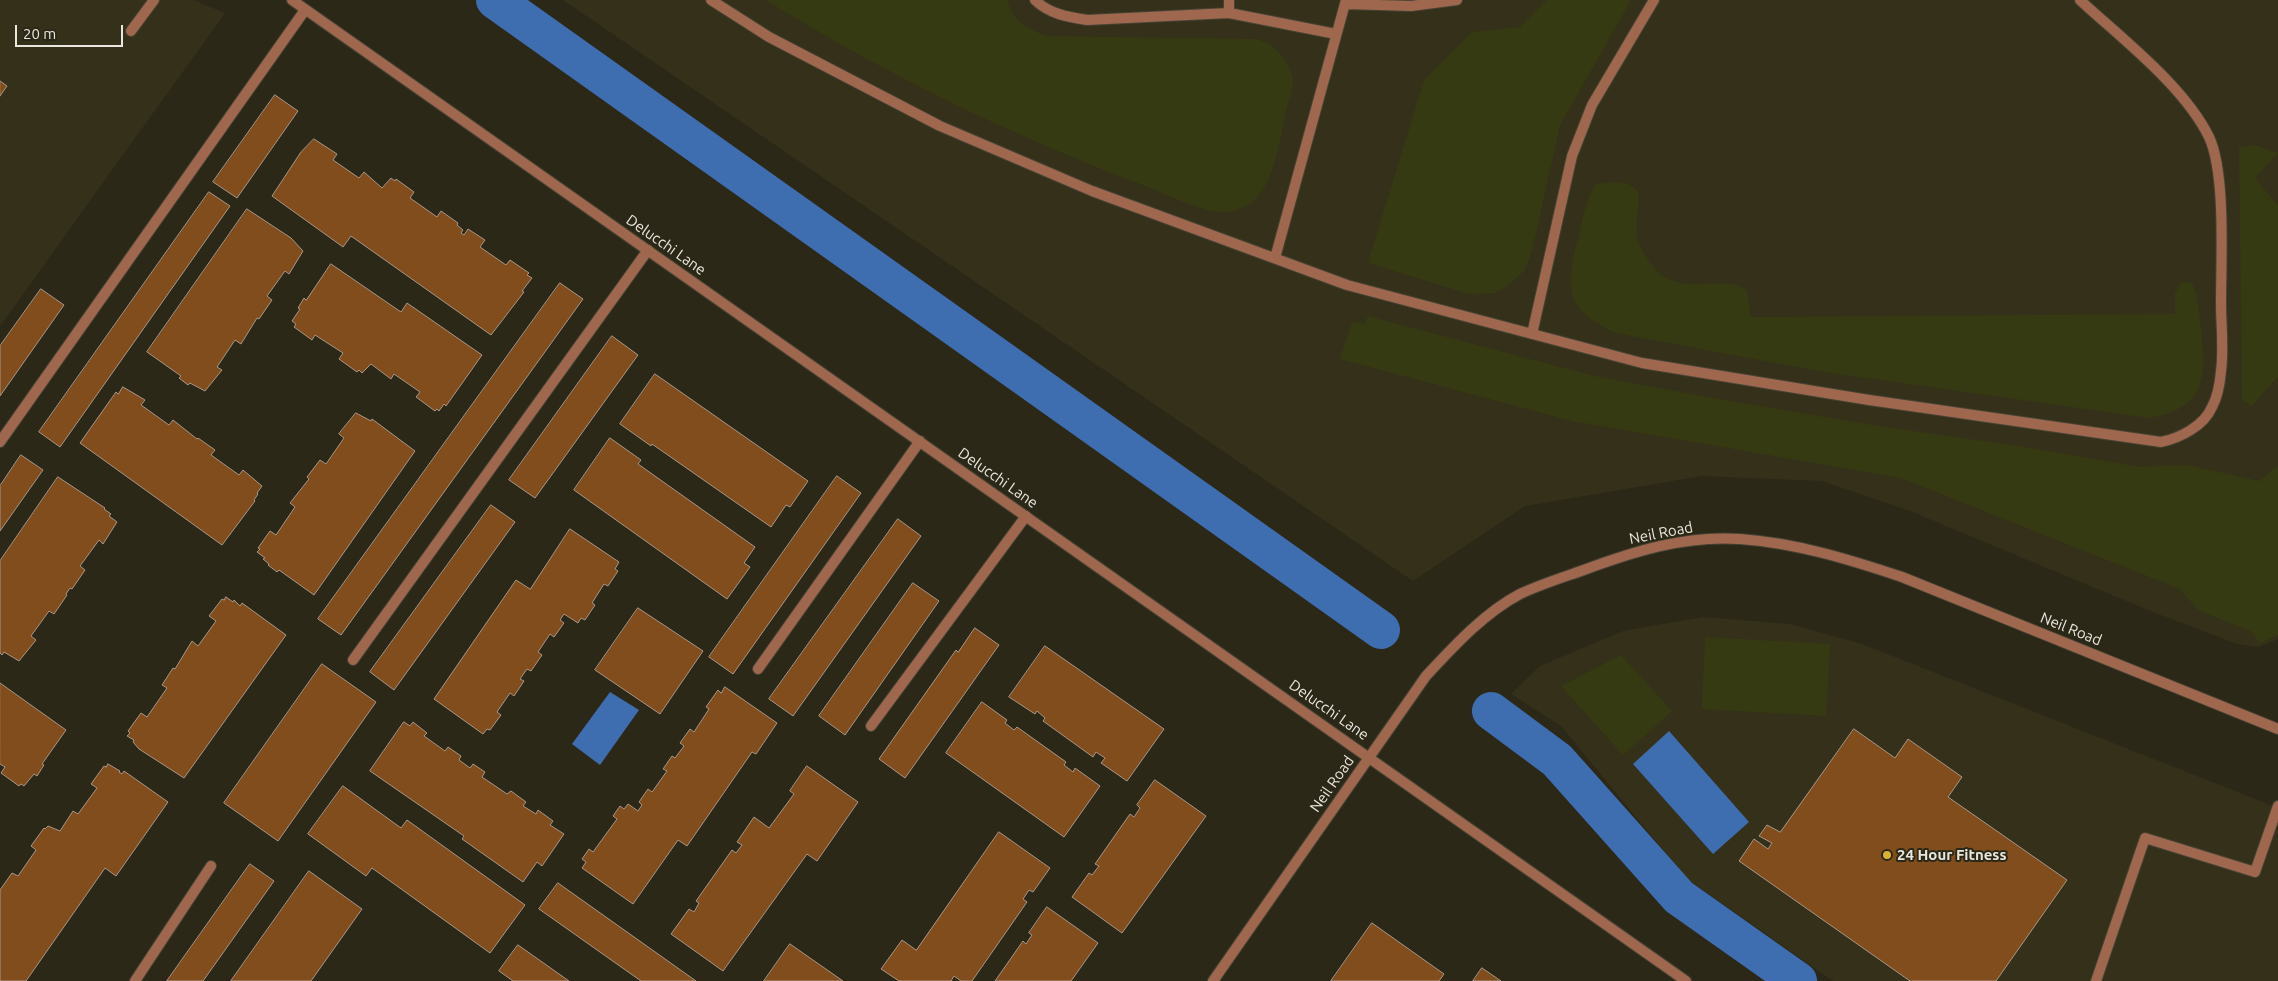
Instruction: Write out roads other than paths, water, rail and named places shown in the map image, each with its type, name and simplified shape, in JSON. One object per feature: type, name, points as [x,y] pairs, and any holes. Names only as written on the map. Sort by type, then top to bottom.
[{"type":"street","points":[[131,31],[154,0]]},
{"type":"street","name":"Delucchi Lane","points":[[292,0],[1686,981]]},
{"type":"street","points":[[711,0],[769,37],[940,126],[1092,191],[1347,284],[1642,363],[1870,400],[2161,442],[2173,440],[2204,420],[2212,408],[2221,369],[2220,202],[2216,159],[2209,138],[2190,108],[2162,76],[2080,0]]},
{"type":"street","points":[[1035,0],[1043,8],[1067,17],[1087,20],[1229,13],[1336,34]]},
{"type":"street","points":[[1229,0],[1229,13]]},
{"type":"street","points":[[1275,258],[1346,2],[1411,6],[1457,0]]},
{"type":"street","points":[[1532,334],[1572,156],[1592,105],[1654,0]]},
{"type":"street","points":[[0,442],[305,10]]},
{"type":"street","points":[[353,660],[648,250]]},
{"type":"street","points":[[758,669],[920,441]]},
{"type":"street","points":[[872,726],[1026,516]]},
{"type":"street","name":"Neil Road","points":[[1213,981],[1426,676],[1450,650],[1484,620],[1520,595],[1634,552],[1685,541],[1737,539],[1797,546],[1844,557],[1902,577],[2278,729]]},
{"type":"street","points":[[2096,981],[2145,838],[2255,872],[2278,806]]},
{"type":"street","points":[[135,981],[212,866]]},
{"type":"water","points":[[610,692],[639,710],[600,765],[572,744]]},
{"type":"water","points":[[1669,731],[1749,822],[1713,854],[1633,764]]},
{"type":"waterway","points":[[495,0],[1381,630]]},
{"type":"waterway","points":[[1491,711],[1557,760],[1679,897],[1798,981]]},
{"type":"place","name":"24 Hour Fitness","points":[[1887,855]]}]
